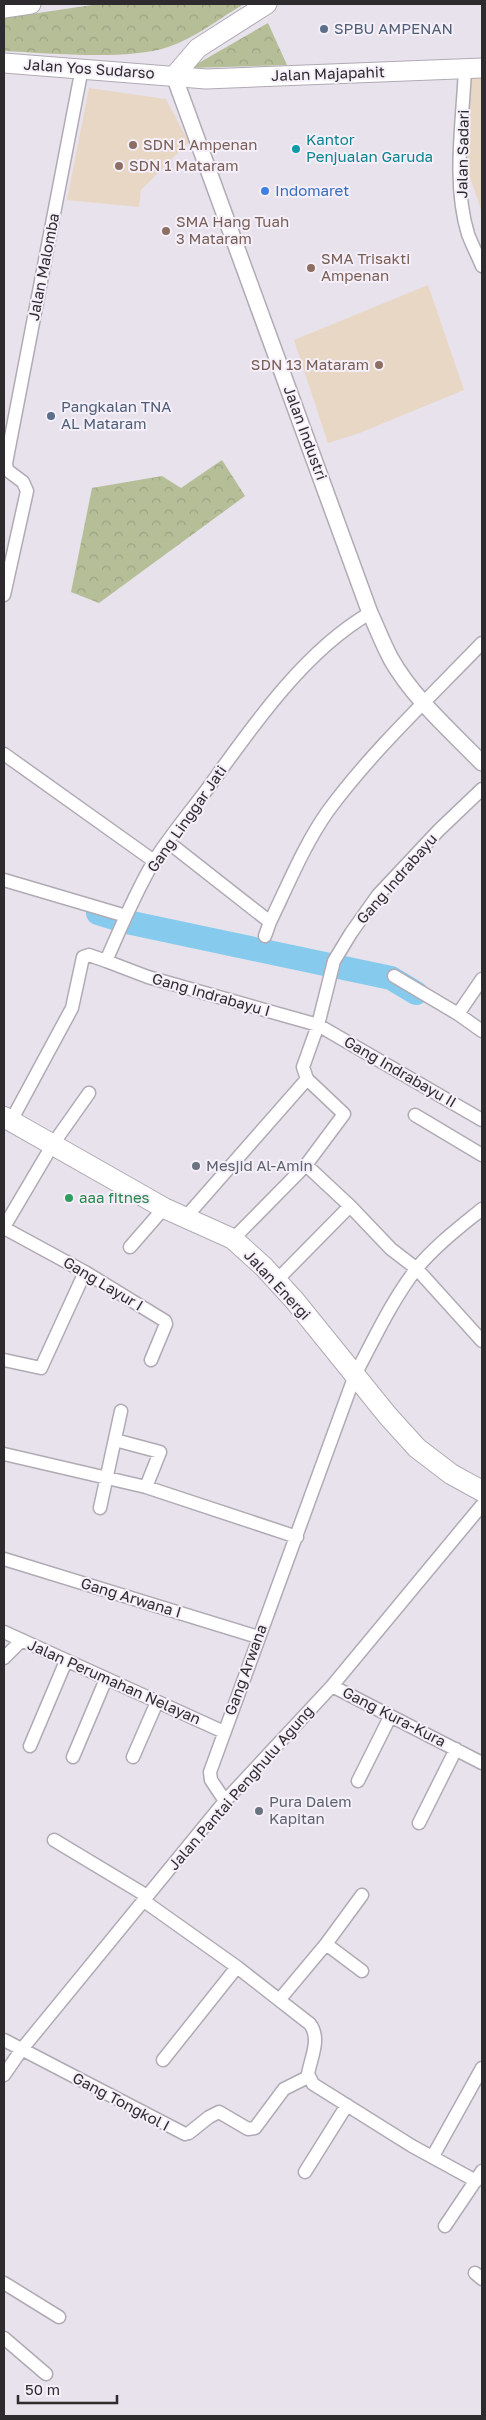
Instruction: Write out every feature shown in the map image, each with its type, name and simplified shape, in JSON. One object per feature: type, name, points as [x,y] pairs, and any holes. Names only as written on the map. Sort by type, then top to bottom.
[{"type":"highway","name":"Jalan Energi","points":[[7,1119],[164,1208],[233,1240],[276,1281],[356,1375],[388,1416],[417,1448],[451,1474],[482,1490]]},
{"type":"main road","points":[[4,8],[31,4]]},
{"type":"main road","points":[[174,76],[198,48],[267,4]]},
{"type":"main road","name":"Jalan Yos Sudarso","points":[[4,63],[174,76]]},
{"type":"main road","name":"Jalan Majapahit","points":[[174,76],[206,79],[474,68]]},
{"type":"street","name":"Jalan Malomba","points":[[5,463],[82,68]]},
{"type":"street","name":"Jalan Sadari","points":[[474,68],[460,169],[462,200],[468,234],[482,266]]},
{"type":"street","name":"Jalan Industri","points":[[174,76],[370,613],[392,660],[424,703],[482,764]]},
{"type":"street","points":[[4,596],[27,491],[23,482],[7,470],[5,463]]},
{"type":"street","name":"Gang Linggar Jati","points":[[106,961],[124,920],[154,861],[248,733],[313,657],[346,627],[370,613]]},
{"type":"street","points":[[265,936],[270,922],[328,812],[380,750],[482,642]]},
{"type":"street","points":[[4,754],[154,861]]},
{"type":"street","name":"Gang Indrabayu","points":[[305,1073],[334,961],[378,896],[439,830],[482,789]]},
{"type":"street","points":[[168,842],[270,922]]},
{"type":"street","points":[[4,880],[124,920]]},
{"type":"street","points":[[7,1119],[72,1008],[83,957],[89,955],[106,961]]},
{"type":"street","name":"Gang Indrabayu I","points":[[106,961],[148,978],[318,1025]]},
{"type":"street","points":[[394,976],[458,1014],[482,1031]]},
{"type":"street","points":[[458,1014],[482,979]]},
{"type":"street","name":"Gang Indrabayu II","points":[[318,1025],[482,1120]]},
{"type":"street","points":[[185,1218],[305,1073],[344,1114],[306,1165],[233,1240]]},
{"type":"street","points":[[4,1228],[53,1144],[89,1093]]},
{"type":"street","points":[[415,1115],[482,1155]]},
{"type":"street","points":[[306,1165],[350,1206],[391,1249],[416,1269],[482,1341]]},
{"type":"street","points":[[276,1281],[350,1206]]},
{"type":"street","points":[[130,1247],[164,1208]]},
{"type":"street","name":"Gang Arwana","points":[[225,1801],[209,1776],[258,1637],[356,1375],[382,1323],[416,1269],[438,1246],[482,1208]]},
{"type":"street","name":"Gang Layur I","points":[[4,1228],[84,1272],[165,1321],[166,1324],[151,1360]]},
{"type":"street","points":[[4,1360],[41,1368],[84,1272]]},
{"type":"street","points":[[100,1508],[121,1411]]},
{"type":"street","points":[[115,1440],[160,1452],[146,1487]]},
{"type":"street","points":[[4,1454],[146,1487],[297,1537]]},
{"type":"street","name":"Jalan Pantai Penghulu Agung","points":[[4,2075],[22,2050],[225,1801],[332,1686],[482,1505]]},
{"type":"street","name":"Gang Arwana I","points":[[4,1559],[258,1637]]},
{"type":"street","name":"Jalan Perumahan Nelayan","points":[[4,1632],[224,1732]]},
{"type":"street","points":[[4,1658],[22,1640]]},
{"type":"street","points":[[30,1746],[66,1661]]},
{"type":"street","points":[[73,1757],[106,1679]]},
{"type":"street","name":"Gang Kura-Kura","points":[[332,1686],[482,1763]]},
{"type":"street","points":[[132,1757],[157,1702]]},
{"type":"street","points":[[358,1782],[390,1717]]},
{"type":"street","name":"Gang Kura-Kura","points":[[418,1823],[456,1749]]},
{"type":"street","points":[[54,1840],[145,1899],[280,1999],[314,2029],[315,2046],[308,2077],[313,2084],[412,2146],[480,2175],[445,2226]]},
{"type":"street","points":[[280,1999],[326,1944],[362,1895]]},
{"type":"street","points":[[326,1944],[362,1971]]},
{"type":"street","points":[[163,2060],[237,1967]]},
{"type":"street","points":[[4,2040],[22,2050]]},
{"type":"street","name":"Gang Tongkol I","points":[[22,2050],[185,2134],[219,2112],[248,2129],[256,2128],[284,2089],[308,2077]]},
{"type":"street","points":[[433,2156],[482,2068]]},
{"type":"street","points":[[305,2172],[347,2105]]},
{"type":"street","points":[[4,2283],[59,2317]]},
{"type":"street","points":[[4,2338],[46,2374]]},
{"type":"shaded area","points":[[482,69],[482,213],[466,165],[470,70]]},
{"type":"shaded area","name":"SDN 1 Mataram","points":[[89,88],[166,99],[189,142],[141,190],[139,207],[67,200]]},
{"type":"shaded area","name":"SDN 13 Mataram","points":[[428,285],[464,390],[357,434],[328,443],[294,340]]},
{"type":"green space","points":[[99,4],[244,4],[188,38],[168,47],[151,51],[131,54],[87,55],[4,51],[4,18]]},
{"type":"green space","points":[[268,23],[287,65],[190,68]]},
{"type":"green space","points":[[222,460],[245,496],[99,603],[71,592],[92,488],[162,476],[181,488]]},
{"type":"waterway","points":[[98,913],[127,922],[391,978],[416,993]]},
{"type":"place","name":"SPBU AMPENAN","points":[[324,29]]},
{"type":"place","name":"SDN 1 Ampenan","points":[[133,145]]},
{"type":"place","name":"Kantor Penjualan Garuda","points":[[296,149]]},
{"type":"place","name":"SDN 1 Mataram","points":[[119,166]]},
{"type":"place","name":"Indomaret","points":[[265,191]]},
{"type":"place","name":"SMA Hang Tuah 3 Mataram","points":[[166,231]]},
{"type":"place","name":"SMA Trisakti Ampenan","points":[[311,268]]},
{"type":"place","name":"SDN 13 Mataram","points":[[379,365]]},
{"type":"place","name":"Pangkalan TNA AL Mataram","points":[[51,416]]},
{"type":"place","name":"Mesjid Al-Amin","points":[[196,1166]]},
{"type":"place","name":"aaa fitnes","points":[[69,1198]]},
{"type":"place","name":"Pura Dalem Kapitan","points":[[259,1811]]}]
